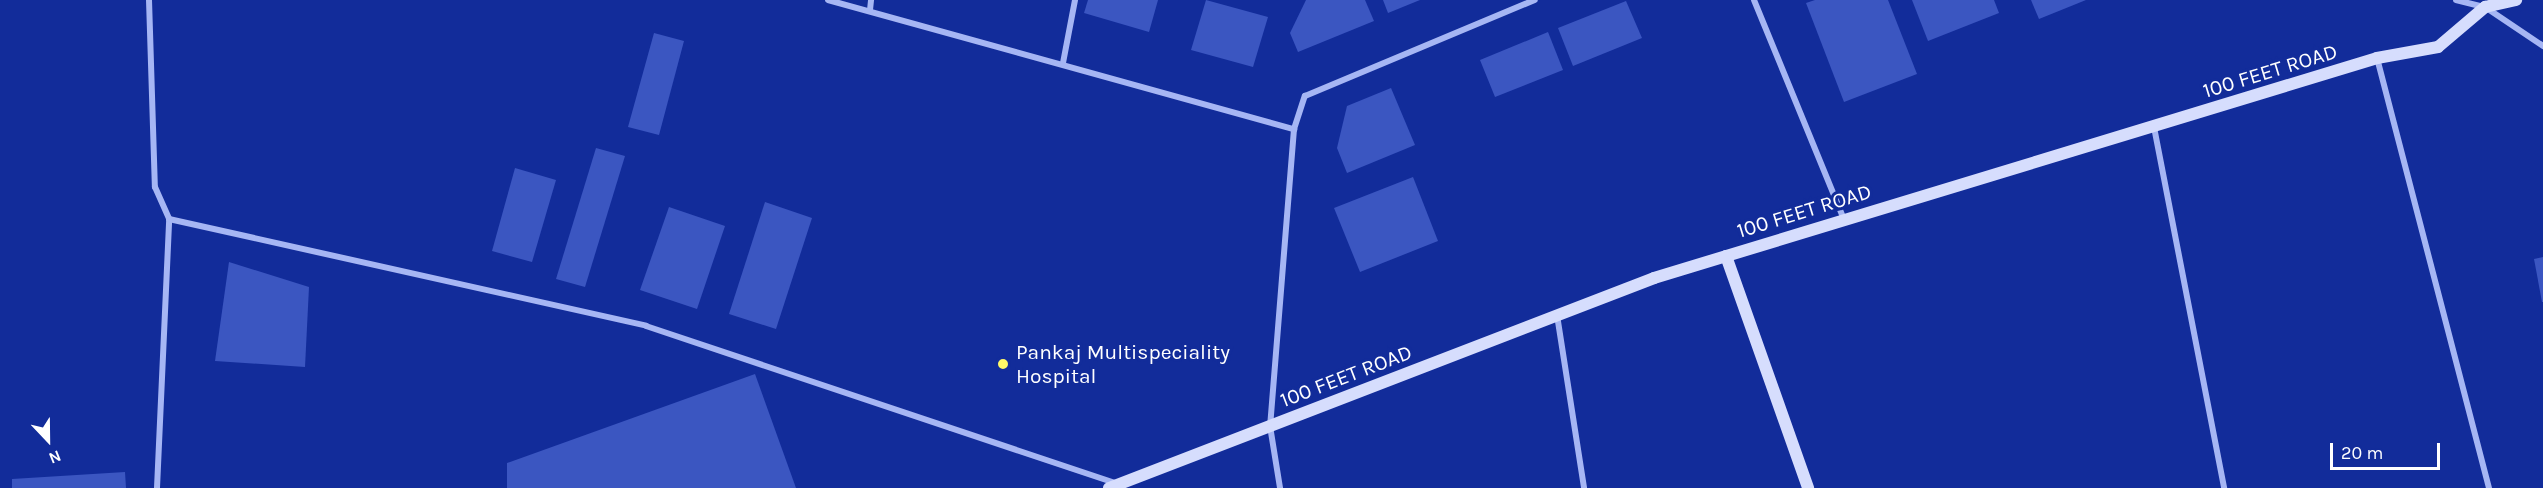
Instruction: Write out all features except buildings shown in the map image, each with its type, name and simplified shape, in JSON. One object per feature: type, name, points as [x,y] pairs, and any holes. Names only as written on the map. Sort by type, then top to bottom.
[{"type":"main road","name":"100 FEET ROAD","points":[[1113,486],[1557,315],[1726,256],[2377,58],[2438,47],[2485,4],[2516,0]]},
{"type":"main road","points":[[1726,256],[1808,488]]},
{"type":"street","points":[[149,0],[155,187],[169,219],[156,488]]},
{"type":"street","points":[[828,0],[1063,63],[1294,129]]},
{"type":"street","points":[[870,10],[871,0]]},
{"type":"street","points":[[1063,63],[1075,0]]},
{"type":"street","points":[[1280,488],[1270,426],[1294,129],[1305,96],[1535,0]]},
{"type":"street","points":[[1754,0],[1844,219]]},
{"type":"street","points":[[2456,0],[2485,4],[2543,46]]},
{"type":"street","points":[[2377,58],[2489,488]]},
{"type":"street","points":[[2154,127],[2224,488]]},
{"type":"street","points":[[169,219],[646,326],[1113,486]]},
{"type":"street","points":[[1557,315],[1584,488]]},
{"type":"place","name":"Pankaj Multispeciality Hospital","points":[[1003,364]]}]
